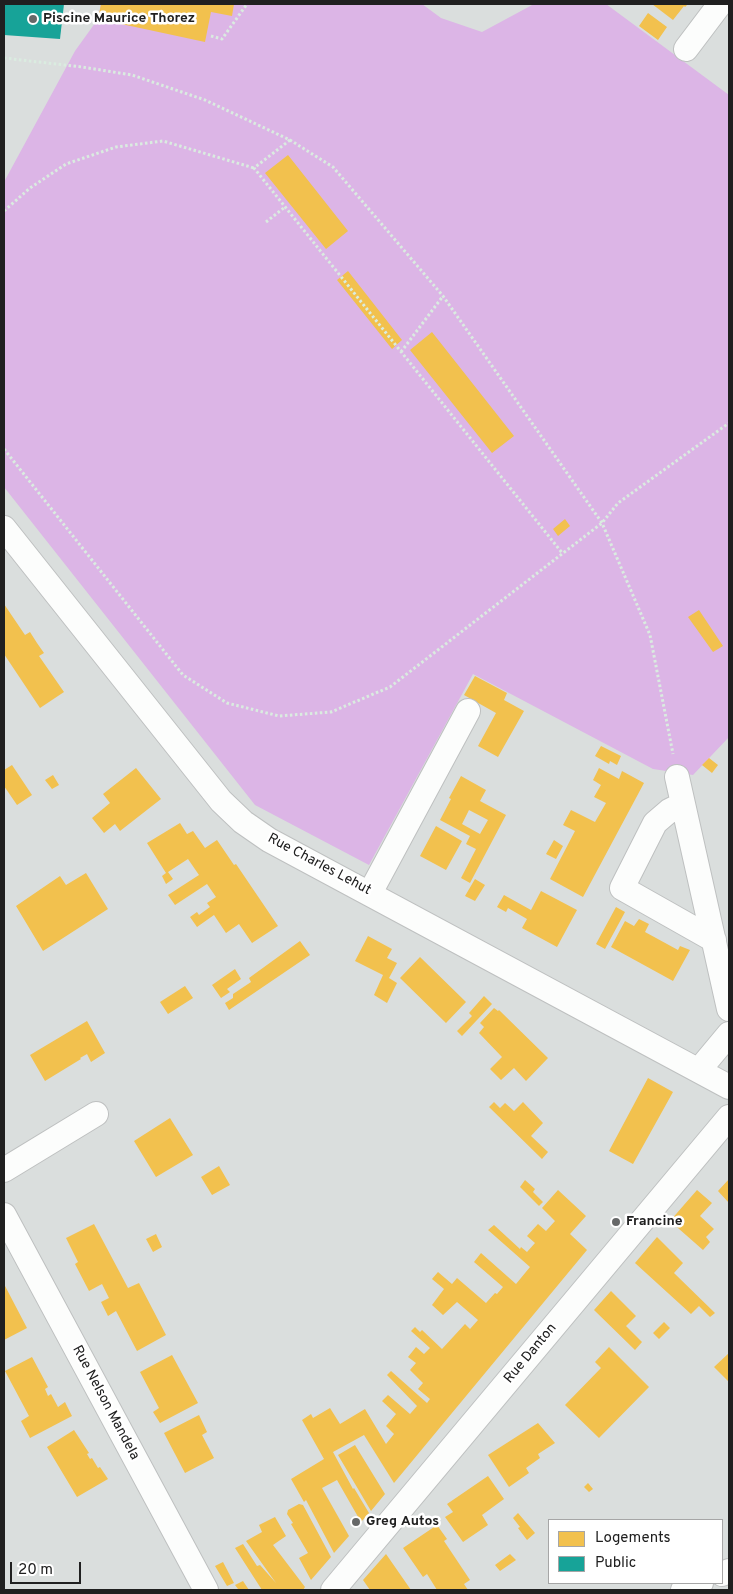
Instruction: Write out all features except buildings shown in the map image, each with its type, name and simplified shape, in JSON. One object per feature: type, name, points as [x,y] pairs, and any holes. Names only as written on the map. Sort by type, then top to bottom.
[{"type":"street","points":[[686,50],[720,4]]},
{"type":"street","name":"Rue Charles Lehut","points":[[4,528],[215,793],[243,822],[269,840],[729,1087]]},
{"type":"street","points":[[370,893],[468,711]]},
{"type":"street","points":[[677,777],[729,1008]]},
{"type":"street","points":[[683,804],[669,810],[655,823],[622,888],[714,940]]},
{"type":"street","points":[[699,1070],[729,1034]]},
{"type":"street","points":[[4,1170],[96,1114]]},
{"type":"street","name":"Rue Danton","points":[[333,1590],[729,1117]]},
{"type":"street","name":"Rue Nelson Mandela","points":[[4,1215],[206,1590]]},
{"type":"street","points":[[683,1590],[698,1584]]},
{"type":"path","points":[[211,36],[222,39],[247,4]]},
{"type":"path","points":[[4,58],[132,75],[205,100],[290,140],[333,167],[443,296],[602,523],[650,635],[677,777]]},
{"type":"path","points":[[254,168],[290,140]]},
{"type":"path","points":[[4,211],[30,188],[66,164],[116,147],[163,141],[254,168],[563,554]]},
{"type":"path","points":[[266,222],[285,207]]},
{"type":"path","points":[[401,352],[443,296]]},
{"type":"path","points":[[4,449],[183,676],[227,703],[279,716],[331,712],[390,687],[602,523],[618,503],[729,423]]},
{"type":"shaded area","points":[[4,4],[729,4],[729,1590],[4,1590]]},
{"type":"shaded area","points":[[101,4],[422,4],[441,18],[482,32],[534,4],[606,4],[729,95],[729,737],[693,775],[653,769],[473,674],[369,865],[255,805],[4,487],[4,182],[75,51],[98,19]]},
{"type":"place","name":"Piscine Maurice Thorez","points":[[33,19]]},
{"type":"place","name":"Francine","points":[[616,1222]]},
{"type":"place","name":"Greg Autos","points":[[356,1522]]}]
